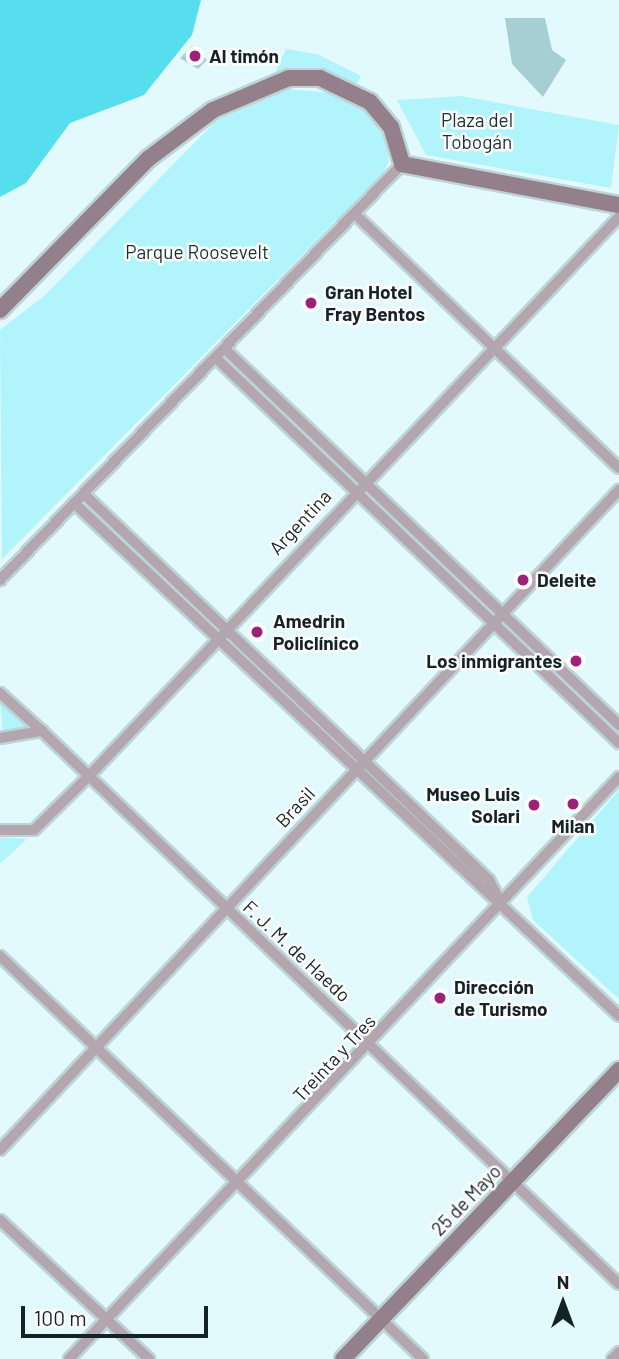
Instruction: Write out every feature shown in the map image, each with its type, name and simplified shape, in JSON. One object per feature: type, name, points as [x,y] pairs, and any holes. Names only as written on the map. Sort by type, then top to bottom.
[{"type":"street","points":[[0,310],[148,159],[213,110],[254,89],[289,78],[346,88],[391,127],[402,164]]},
{"type":"street","points":[[402,164],[619,205]]},
{"type":"street","points":[[0,580],[358,217],[402,164]]},
{"type":"street","points":[[358,217],[619,468]]},
{"type":"street","name":"Argentina","points":[[0,830],[34,830],[89,776],[354,490],[619,217]]},
{"type":"street","points":[[227,351],[619,724]]},
{"type":"street","points":[[218,360],[619,743]]},
{"type":"street","name":"Brasil","points":[[0,1150],[354,769],[619,490]]},
{"type":"street","points":[[84,494],[489,880],[500,903]]},
{"type":"street","points":[[74,503],[477,889],[500,903],[619,1016]]},
{"type":"street","name":"F. J. M. de Haedo","points":[[0,693],[619,1284]]},
{"type":"street","points":[[0,738],[41,731]]},
{"type":"street","name":"Treinta y Tres","points":[[69,1359],[240,1183],[619,777]]},
{"type":"street","points":[[0,956],[423,1359]]},
{"type":"street","name":"25 de Mayo","points":[[344,1359],[619,1070]]},
{"type":"street","points":[[0,1220],[149,1359]]},
{"type":"street","points":[[612,1359],[619,1352]]},
{"type":"green space","points":[[286,49],[317,54],[361,76],[356,85],[320,72],[274,75]]},
{"type":"green space","name":"Parque Roosevelt","points":[[289,89],[331,93],[367,110],[386,140],[389,162],[383,173],[2,559],[0,330],[44,296],[217,120]]},
{"type":"green space","name":"Plaza del Tobogán","points":[[461,96],[619,125],[611,188],[426,155],[397,100]]},
{"type":"green space","points":[[0,702],[26,727],[3,733]]},
{"type":"green space","points":[[619,790],[619,999],[533,920],[527,897]]},
{"type":"green space","points":[[0,837],[27,839],[0,864]]},
{"type":"water","points":[[0,0],[201,0],[192,35],[144,95],[70,123],[26,183],[0,197]]},
{"type":"building","points":[[505,18],[545,18],[552,50],[566,60],[543,97],[512,64]]},
{"type":"building","points":[[192,46],[207,60],[198,69],[180,58]]},
{"type":"place","name":"Al timón","points":[[195,56]]},
{"type":"place","name":"Gran Hotel Fray Bentos","points":[[311,303]]},
{"type":"place","name":"Deleite","points":[[523,580]]},
{"type":"place","name":"Amedrin Policlínico","points":[[257,632]]},
{"type":"place","name":"Los inmigrantes","points":[[576,661]]},
{"type":"place","name":"Milan","points":[[573,804]]},
{"type":"place","name":"Museo Luis Solari","points":[[534,805]]},
{"type":"place","name":"Dirección de Turismo","points":[[440,998]]}]
